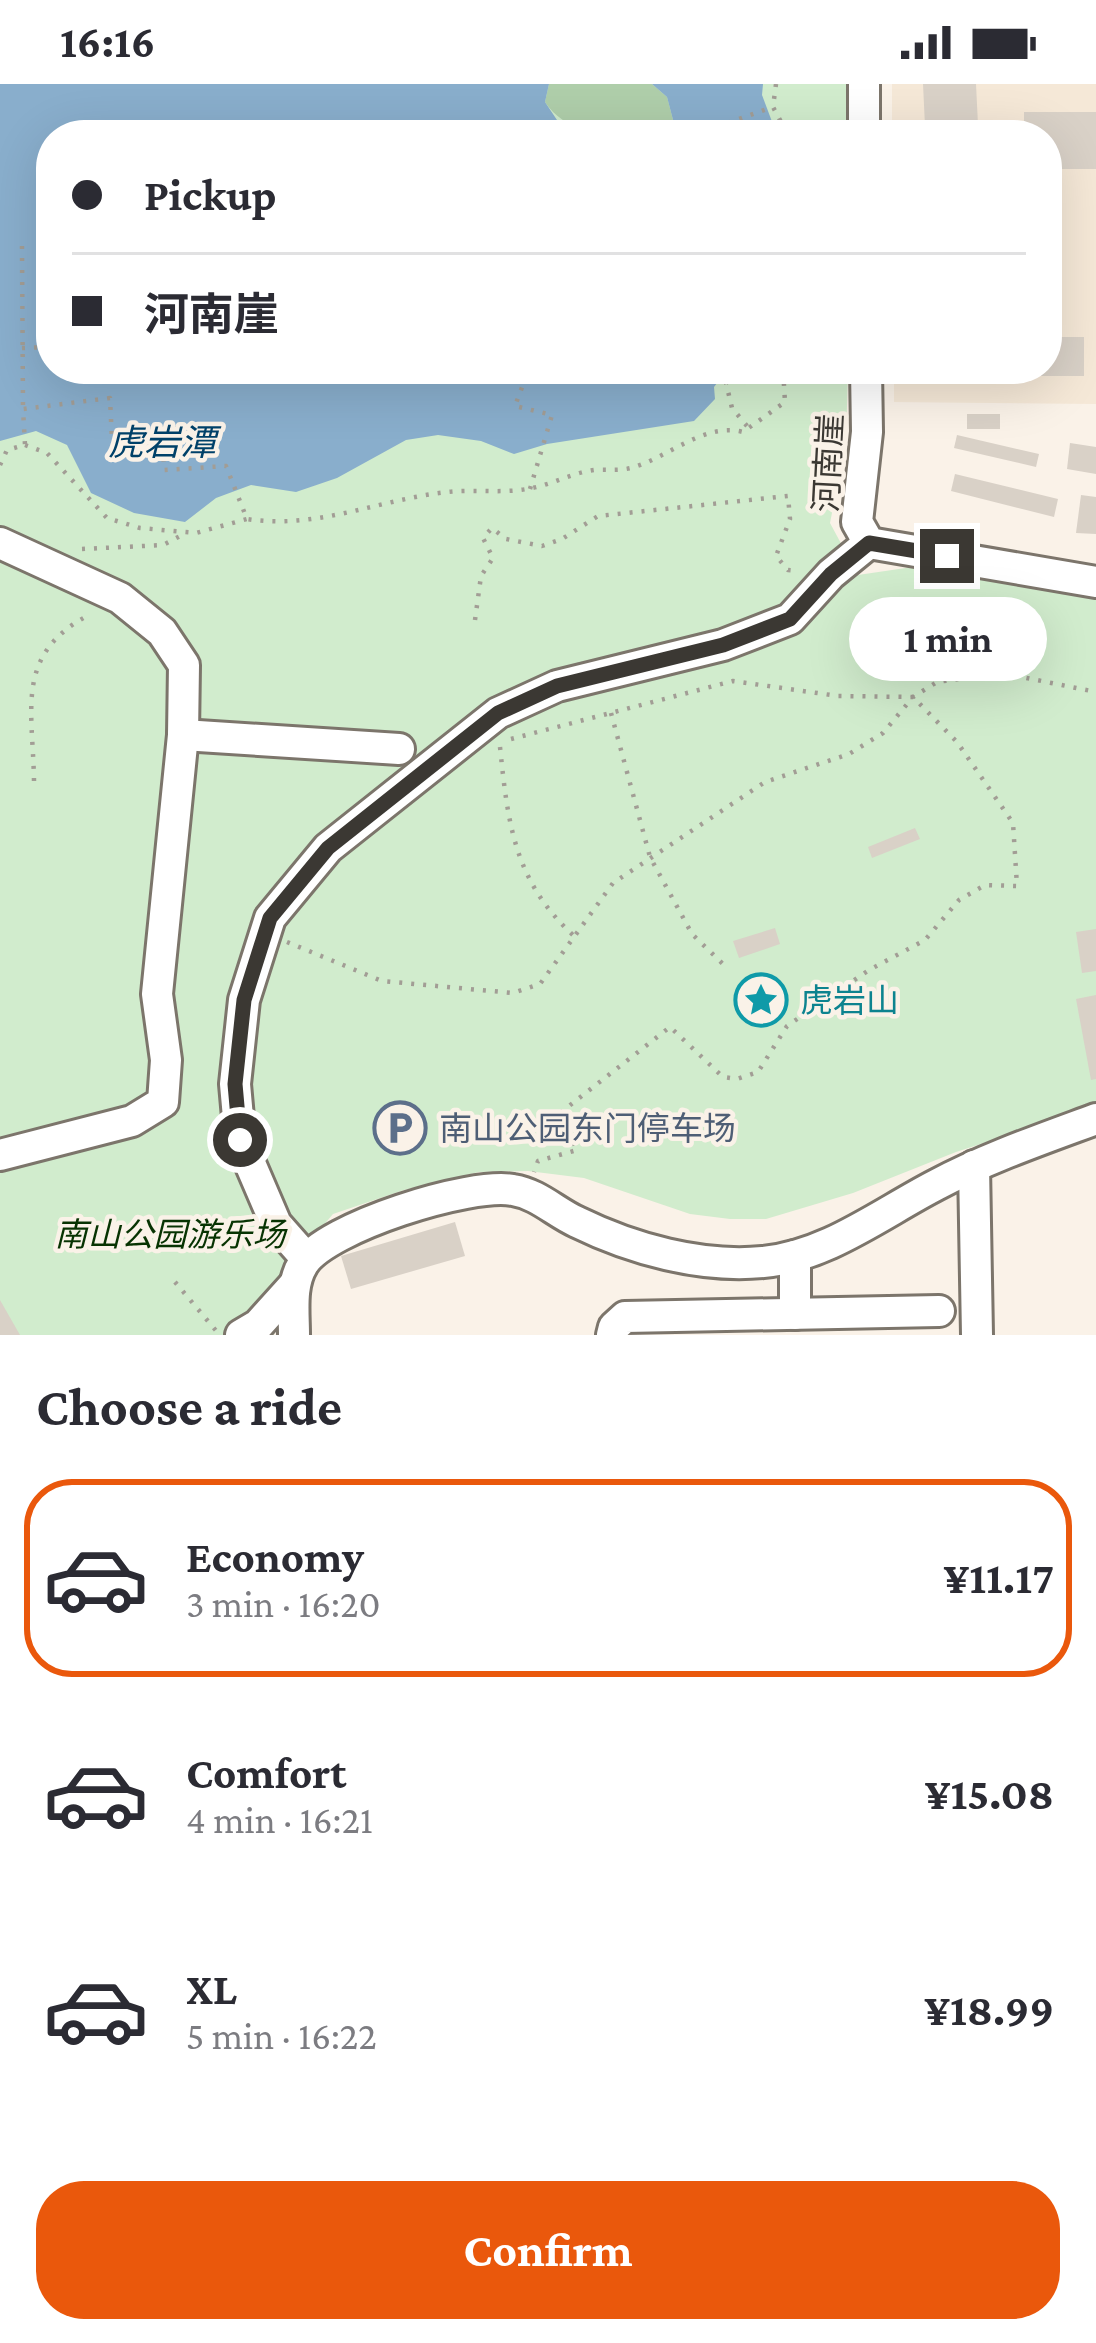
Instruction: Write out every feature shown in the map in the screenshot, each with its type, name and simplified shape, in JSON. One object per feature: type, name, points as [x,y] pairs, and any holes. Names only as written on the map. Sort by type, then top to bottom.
[{"type":"street","points":[[864,84],[864,120]]},
{"type":"street","name":"河南崖","points":[[866,384],[867,432],[856,523],[869,543],[1096,582]]},
{"type":"street","points":[[0,543],[120,598],[162,632],[184,665],[183,735],[158,994],[166,1060],[163,1102],[132,1121],[0,1155]]},
{"type":"street","points":[[294,1335],[300,1271],[240,1140],[235,1084],[244,1000],[270,918],[328,848],[498,713],[557,686],[723,645],[790,619],[831,574],[869,543]]},
{"type":"street","points":[[183,735],[399,749]]},
{"type":"street","points":[[241,1335],[258,1325],[330,1239],[420,1205],[505,1188],[529,1193],[610,1238],[696,1260],[748,1262],[817,1251],[974,1166],[1096,1119]]},
{"type":"street","points":[[974,1166],[977,1335]]},
{"type":"street","points":[[795,1256],[795,1314]]},
{"type":"street","points":[[748,1262],[748,1315]]},
{"type":"street","points":[[612,1335],[625,1317],[939,1311]]},
{"type":"path","points":[[776,84],[773,107],[780,120]]},
{"type":"path","points":[[736,120],[773,107]]},
{"type":"path","points":[[22,246],[25,445]]},
{"type":"path","points":[[22,348],[36,348]]},
{"type":"path","points":[[523,384],[515,406],[552,415],[530,489]]},
{"type":"path","points":[[726,384],[732,408],[748,428]]},
{"type":"path","points":[[51,566],[76,550],[163,545],[186,533],[247,519],[278,524],[333,517],[448,492],[530,489],[594,470],[626,470],[694,439],[729,428],[743,432],[785,402],[784,384]]},
{"type":"path","points":[[23,410],[110,398],[112,441],[135,440],[135,450],[163,446],[164,470],[226,466],[247,519]]},
{"type":"path","points":[[0,465],[7,450],[25,445],[47,453],[107,518],[140,528],[186,533]]},
{"type":"path","points":[[476,620],[481,576],[493,557],[483,538],[492,528],[506,539],[542,546],[598,517],[788,496],[790,519],[776,556],[788,570],[831,574]]},
{"type":"path","points":[[34,781],[33,671],[45,648],[88,615],[108,609],[137,613]]},
{"type":"path","points":[[266,932],[324,961],[382,981],[513,993],[540,984],[613,883],[765,782],[849,754],[883,733],[913,697],[954,677],[1002,673],[1096,692]]},
{"type":"path","points":[[532,1178],[538,1161],[577,1150],[560,1113],[670,1027],[723,1077],[737,1079],[758,1072],[787,1026],[869,970],[925,940],[959,900],[985,884],[1017,886],[1013,824],[957,742],[913,697],[838,696],[734,681],[500,742],[512,836],[528,883],[574,937]]},
{"type":"path","points":[[611,713],[650,857],[692,934],[726,967]]},
{"type":"path","points":[[175,1282],[220,1335]]},
{"type":"shaded area","points":[[892,84],[1096,84],[1096,404],[894,402],[894,384],[1062,384],[1062,120],[892,120]]},
{"type":"green space","name":"南山公园游乐场","points":[[0,84],[849,84],[849,120],[36,120],[36,384],[848,384],[846,442],[830,523],[858,575],[926,565],[1096,595],[1096,1107],[766,1219],[690,1214],[584,1178],[528,1171],[479,1172],[333,1214],[279,1278],[274,1335],[0,1335]]},
{"type":"green space","points":[[549,84],[652,84],[667,97],[673,120],[565,120],[545,102]]},
{"type":"water","name":"虎岩潭","points":[[0,84],[549,84],[545,102],[557,120],[36,120],[36,384],[716,384],[715,399],[694,421],[547,444],[514,454],[481,441],[438,435],[406,440],[337,478],[296,492],[251,485],[216,498],[185,522],[134,513],[91,493],[67,445],[36,431],[0,441]]},
{"type":"water","points":[[652,84],[763,84],[771,120],[673,120],[667,97]]},
{"type":"building","points":[[923,84],[976,84],[978,120],[925,120]]},
{"type":"building","points":[[1024,112],[1096,112],[1096,169],[1062,169],[1062,120],[1024,120]]},
{"type":"building","points":[[1062,337],[1084,337],[1084,376],[1062,376]]},
{"type":"building","points":[[967,414],[1000,414],[1000,429],[967,429]]},
{"type":"building","points":[[957,435],[1039,454],[1036,467],[954,448]]},
{"type":"building","points":[[1070,443],[1096,447],[1096,474],[1067,469]]},
{"type":"building","points":[[955,474],[1058,499],[1054,517],[951,491]]},
{"type":"building","points":[[1081,495],[1096,497],[1096,534],[1076,533]]},
{"type":"building","points":[[915,828],[920,839],[872,858],[868,847]]},
{"type":"building","points":[[775,928],[780,944],[739,958],[733,941]]},
{"type":"building","points":[[1096,929],[1096,971],[1082,973],[1076,932]]},
{"type":"building","points":[[1096,995],[1096,1079],[1091,1080],[1076,999]]},
{"type":"building","points":[[455,1222],[465,1256],[351,1289],[341,1256]]},
{"type":"building","points":[[0,1300],[20,1335],[0,1335]]},
{"type":"place","name":"虎岩山","points":[[761,1000]]},
{"type":"place","name":"南山公园东门停车场","points":[[400,1128]]},
{"type":"route","points":[[240,1140],[235,1084],[244,1000],[270,918],[328,848],[426,767],[498,713],[557,686],[723,645],[790,619],[831,574],[869,543],[947,556]]}]
